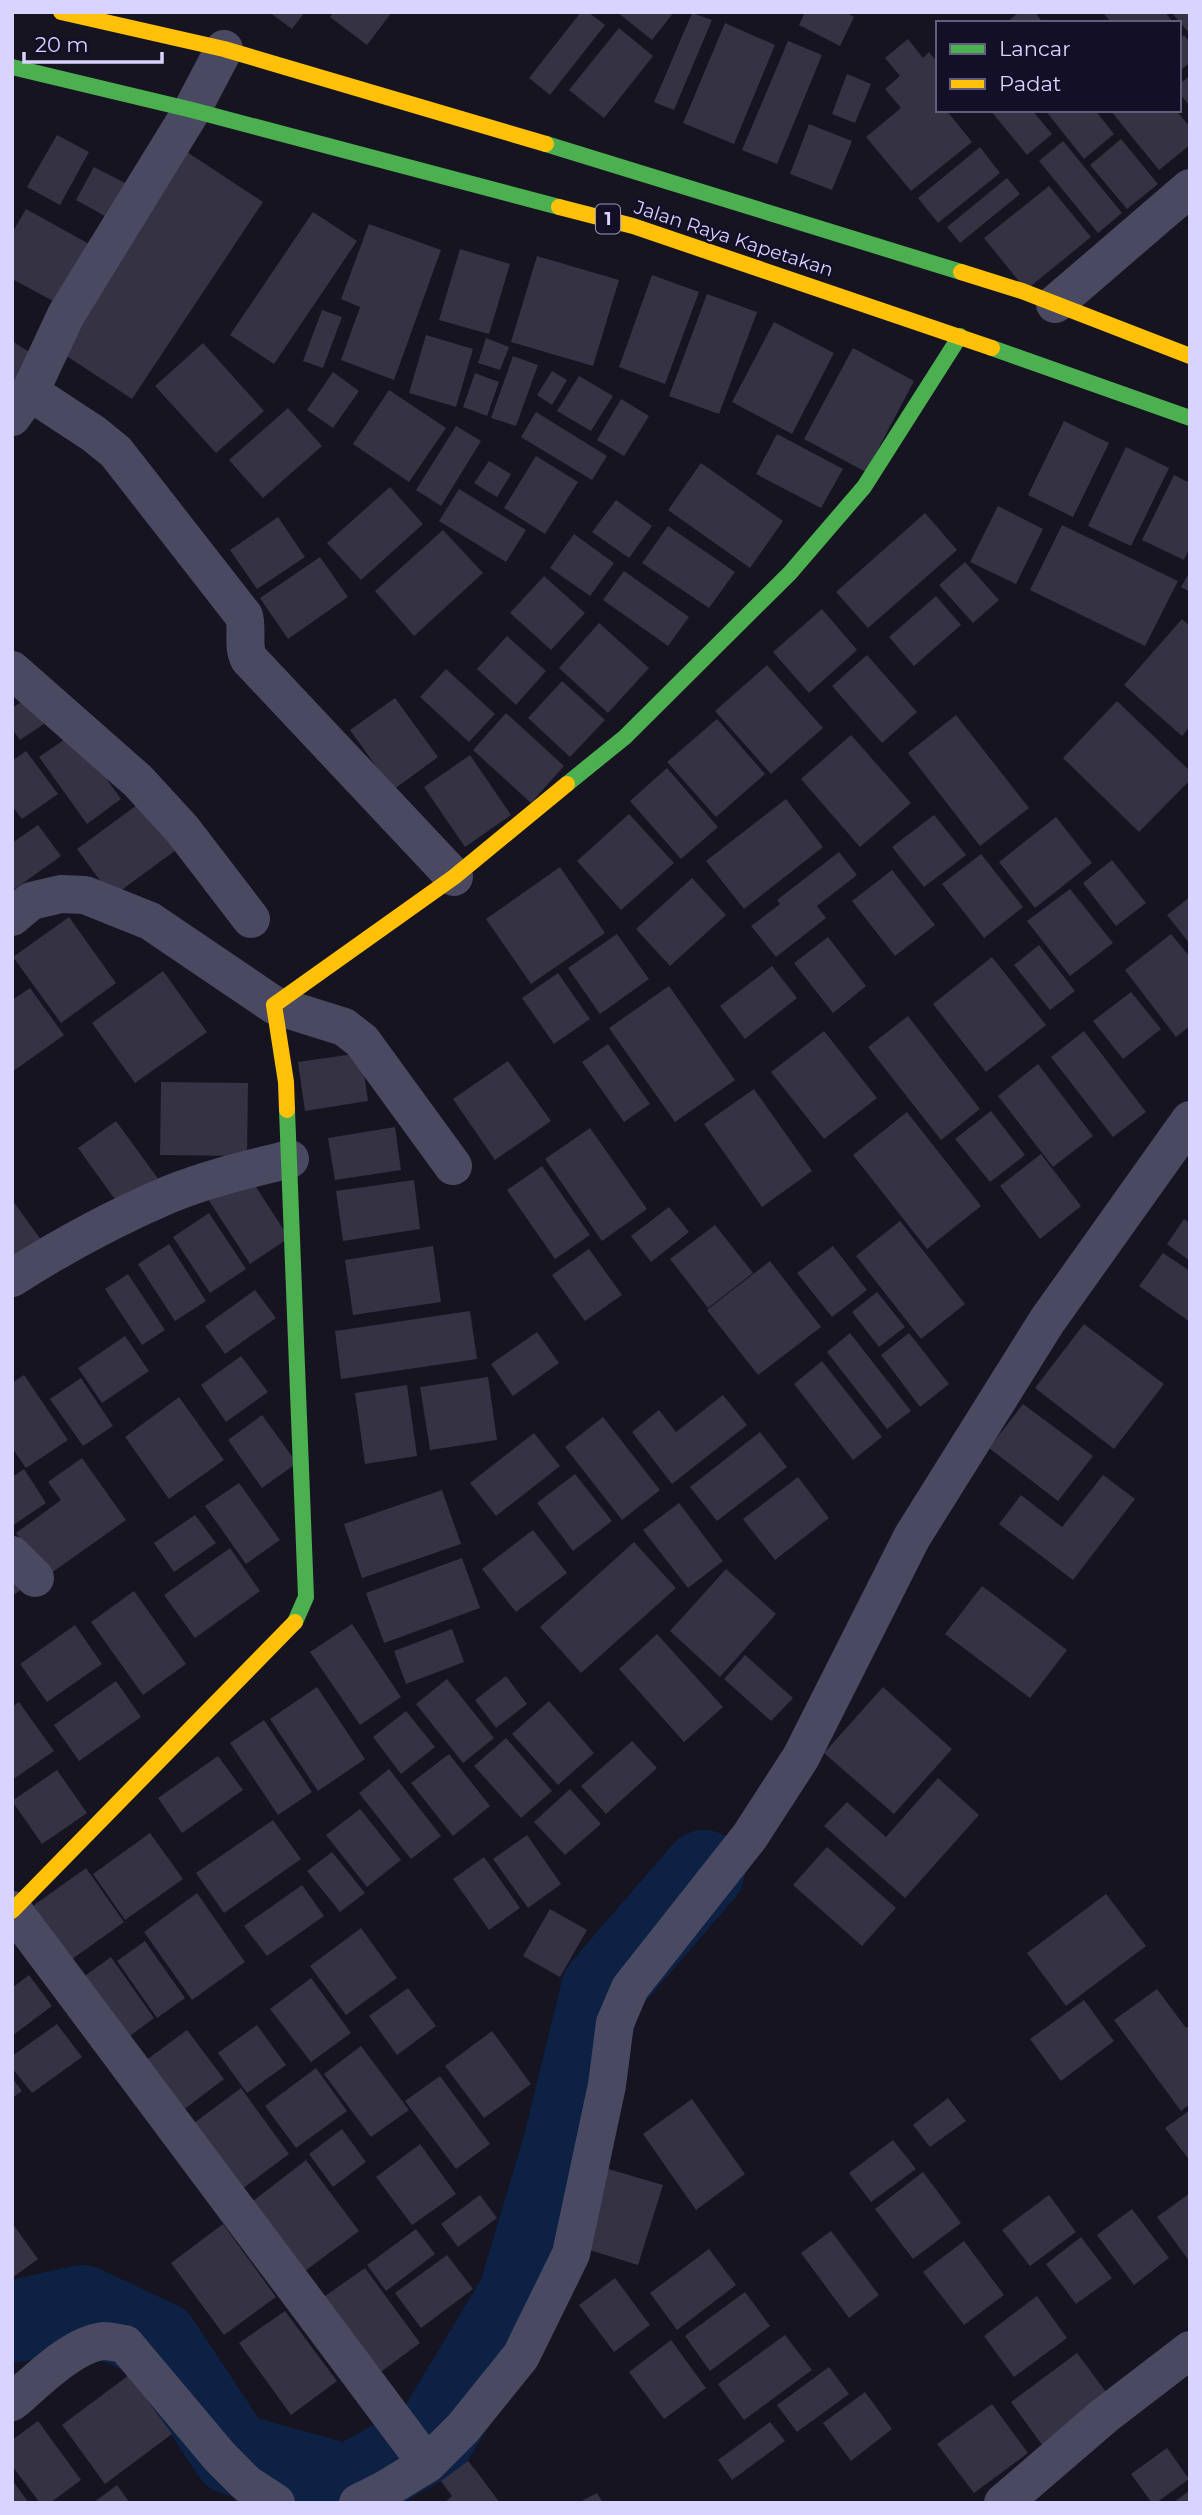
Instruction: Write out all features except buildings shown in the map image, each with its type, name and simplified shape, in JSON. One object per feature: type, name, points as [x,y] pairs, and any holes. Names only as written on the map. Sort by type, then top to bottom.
[{"type":"main road","name":"Jalan Raya Kapetakan","points":[[61,12],[224,49],[632,170],[996,283],[1190,356]]},
{"type":"main road","name":"Jalan Raya Kapetakan","points":[[12,67],[192,110],[633,226],[960,336],[1190,418]]},
{"type":"main road","points":[[13,1911],[294,1624],[306,1597],[286,1083],[274,1005],[454,877],[625,737],[790,573],[864,487],[960,336]]},
{"type":"street","points":[[224,49],[192,110],[66,315],[21,404],[94,434],[117,452],[244,617],[246,653],[249,659],[454,877]]},
{"type":"street","points":[[1055,304],[1190,188]]},
{"type":"street","points":[[12,670],[138,781],[182,829],[251,919]]},
{"type":"street","points":[[12,917],[31,901],[61,894],[85,895],[150,920],[274,1005],[344,1027],[362,1041],[453,1166]]},
{"type":"street","points":[[358,2503],[384,2490],[416,2449],[463,2428],[521,2356],[571,2255],[607,2085],[615,2023],[630,1988],[750,1836],[801,1757],[912,1537],[1047,1321],[1190,1120]]},
{"type":"street","points":[[12,1278],[50,1254],[171,1194],[222,1176],[290,1159]]},
{"type":"street","points":[[13,1911],[416,2449]]},
{"type":"street","points":[[12,2402],[56,2365],[83,2348],[104,2341],[125,2344],[220,2457],[247,2484],[276,2503]]},
{"type":"street","points":[[1022,2496],[1104,2416],[1190,2350]]},
{"type":"waterway","points":[[12,2322],[82,2306],[159,2342],[233,2454],[348,2486],[433,2439],[519,2296],[564,2145],[602,1989],[704,1871]]},
{"type":"traffic: fast","points":[[12,67],[192,110],[559,207]]},
{"type":"traffic: fast","points":[[546,144],[961,272]]},
{"type":"traffic: fast","points":[[567,784],[625,737],[790,573],[864,487],[960,336]]},
{"type":"traffic: fast","points":[[992,348],[1190,418]]},
{"type":"traffic: fast","points":[[287,1110],[306,1597],[295,1622]]},
{"type":"traffic: slow","points":[[61,12],[224,49],[546,144]]},
{"type":"traffic: slow","points":[[559,207],[633,226],[992,348]]},
{"type":"traffic: slow","points":[[961,272],[1022,291],[1190,356]]},
{"type":"traffic: slow","points":[[287,1110],[286,1082],[274,1005],[454,877],[567,784]]},
{"type":"traffic: slow","points":[[12,1911],[295,1622]]}]
